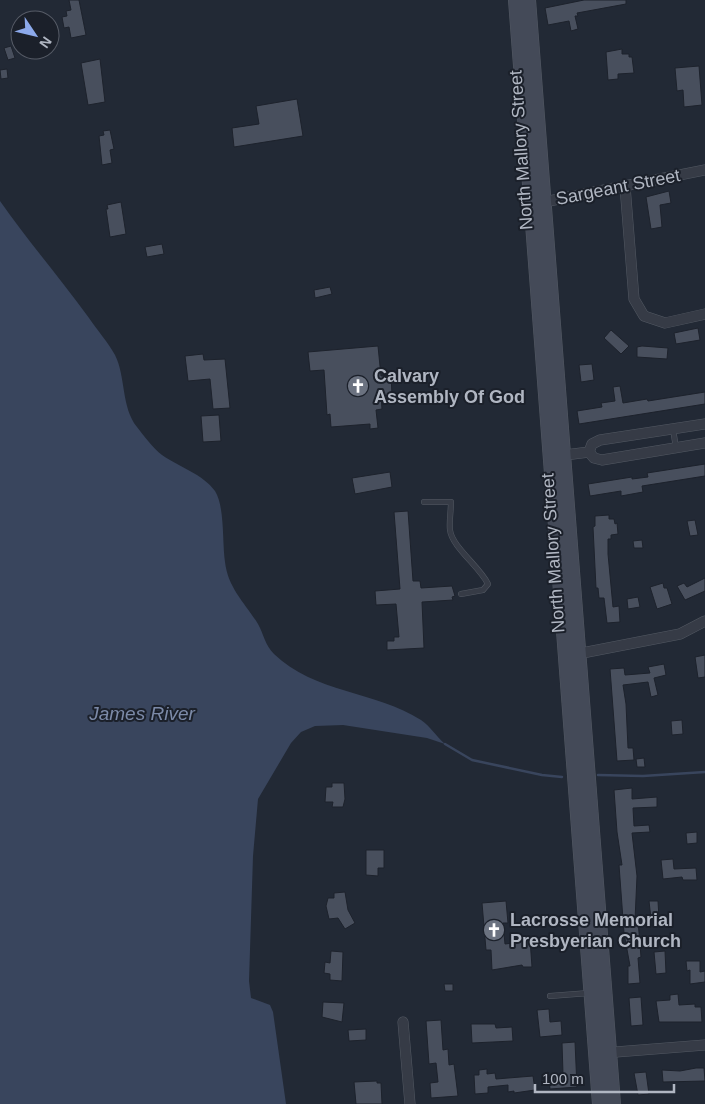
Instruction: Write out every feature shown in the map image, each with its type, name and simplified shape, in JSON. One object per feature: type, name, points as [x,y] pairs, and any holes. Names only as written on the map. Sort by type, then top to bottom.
[{"type":"main road","name":"North Mallory Street","points":[[516,0],[537,204],[603,1053],[613,1104]]},
{"type":"main road","name":"North Mallory Street","points":[[528,0],[537,204]]},
{"type":"main road","name":"North Mallory Street","points":[[600,1104],[603,1053]]},
{"type":"street","name":"Sargeant Street","points":[[537,204],[705,170]]},
{"type":"street","points":[[625,186],[634,298],[644,316],[666,323],[705,314]]},
{"type":"street","points":[[589,452],[592,444],[600,440],[705,424]]},
{"type":"street","points":[[589,452],[592,457],[599,460],[705,443]]},
{"type":"street","points":[[557,456],[589,452]]},
{"type":"street","points":[[572,655],[680,634],[705,621]]},
{"type":"street","points":[[402,1022],[410,1104]]},
{"type":"street","points":[[603,1053],[705,1045]]},
{"type":"lane","points":[[673,429],[676,448]]},
{"type":"lane","points":[[424,502],[451,502],[450,531],[453,539],[484,576],[488,584],[483,590],[461,594]]},
{"type":"lane","points":[[550,996],[598,992]]},
{"type":"water","name":"James River","points":[[0,201],[112,350],[121,373],[128,410],[137,427],[162,455],[197,475],[215,491],[220,506],[225,562],[230,580],[233,588],[258,624],[271,651],[290,667],[308,677],[403,710],[424,722],[445,744],[427,738],[343,725],[315,726],[301,732],[291,743],[258,799],[253,856],[249,981],[251,998],[270,1005],[273,1012],[286,1104],[0,1104]]},
{"type":"building","points":[[69,0],[79,0],[86,35],[71,38],[69,27],[64,28],[62,17],[67,16],[66,11],[71,10]]},
{"type":"building","points":[[584,0],[626,0],[626,4],[577,13],[578,16],[575,16],[578,29],[571,31],[569,21],[548,25],[545,8]]},
{"type":"building","points":[[10,46],[10,59],[8,60],[4,48]]},
{"type":"building","points":[[622,49],[622,54],[629,54],[629,57],[632,57],[634,73],[618,74],[618,79],[608,80],[606,52]]},
{"type":"building","points":[[100,59],[105,102],[88,105],[81,63]]},
{"type":"building","points":[[699,66],[702,105],[684,107],[683,90],[677,91],[675,68]]},
{"type":"building","points":[[7,69],[8,78],[1,79],[0,70]]},
{"type":"building","points":[[297,99],[303,136],[234,147],[232,128],[259,124],[256,106]]},
{"type":"building","points":[[110,130],[114,149],[110,150],[112,163],[102,165],[99,136],[104,135],[103,131]]},
{"type":"building","points":[[669,191],[671,203],[660,205],[662,227],[651,229],[646,197]]},
{"type":"building","points":[[121,202],[126,234],[110,237],[107,205]]},
{"type":"building","points":[[162,244],[164,254],[147,257],[145,247]]},
{"type":"building","points":[[330,287],[332,294],[315,298],[314,290]]},
{"type":"building","points":[[698,328],[700,340],[676,344],[674,333]]},
{"type":"building","points":[[611,330],[629,346],[621,354],[604,338]]},
{"type":"building","name":"Calvary Assembly Of God","points":[[378,346],[381,376],[391,375],[392,395],[381,396],[382,409],[376,410],[378,428],[370,429],[370,424],[331,427],[330,414],[327,415],[324,370],[310,371],[308,352]]},
{"type":"building","points":[[637,347],[668,348],[667,359],[637,357]]},
{"type":"building","points":[[203,354],[204,360],[225,359],[230,408],[213,409],[210,379],[188,381],[185,356]]},
{"type":"building","points":[[592,364],[594,380],[581,382],[579,365]]},
{"type":"building","points":[[620,386],[623,403],[705,392],[705,404],[579,424],[577,411],[602,407],[601,403],[615,401],[613,387]]},
{"type":"building","points":[[219,415],[221,441],[203,442],[201,416]]},
{"type":"building","points":[[705,464],[705,476],[642,486],[643,492],[621,496],[621,491],[590,496],[588,484],[632,477],[632,479],[648,477],[647,473]]},
{"type":"building","points":[[390,472],[392,487],[355,494],[352,478]]},
{"type":"building","points":[[408,511],[413,581],[420,581],[421,588],[452,586],[455,596],[452,597],[453,600],[422,602],[424,648],[387,650],[387,641],[394,641],[394,637],[399,637],[396,604],[376,605],[375,591],[400,589],[394,512]]},
{"type":"building","points":[[609,515],[609,519],[614,519],[615,524],[617,523],[618,534],[611,535],[611,539],[608,539],[608,554],[613,607],[619,606],[620,622],[607,623],[604,598],[599,598],[598,588],[596,588],[593,527],[595,526],[595,516]]},
{"type":"building","points":[[695,520],[698,535],[690,536],[687,521]]},
{"type":"building","points":[[642,540],[643,548],[634,548],[633,541]]},
{"type":"building","points":[[705,578],[705,591],[685,600],[677,586],[684,583],[687,587]]},
{"type":"building","points":[[663,583],[664,588],[667,588],[672,604],[657,609],[650,587]]},
{"type":"building","points":[[638,597],[640,607],[628,609],[627,599]]},
{"type":"building","points":[[705,655],[705,677],[698,678],[695,657]]},
{"type":"building","points":[[664,664],[666,675],[654,678],[658,695],[651,697],[648,682],[623,685],[628,748],[633,748],[634,760],[617,761],[610,669],[624,668],[625,675],[650,673],[648,667]]},
{"type":"building","points":[[682,720],[683,734],[672,735],[671,721]]},
{"type":"building","points":[[644,758],[645,767],[637,767],[636,759]]},
{"type":"building","points":[[332,783],[344,783],[345,799],[343,807],[332,807],[333,802],[325,802],[326,787],[332,787]]},
{"type":"building","points":[[632,788],[632,799],[657,797],[657,807],[633,808],[634,826],[649,825],[650,832],[632,833],[637,876],[635,920],[638,920],[641,957],[638,958],[640,983],[628,984],[628,966],[630,966],[624,933],[619,865],[622,865],[614,790]]},
{"type":"building","points":[[697,832],[697,843],[687,844],[686,833]]},
{"type":"building","points":[[366,850],[384,850],[384,868],[378,868],[378,876],[366,875]]},
{"type":"building","points":[[673,859],[674,869],[696,868],[697,880],[683,880],[682,877],[663,879],[661,860]]},
{"type":"building","points":[[345,892],[348,910],[355,923],[345,929],[338,918],[329,919],[326,906],[328,898],[334,898],[334,893]]},
{"type":"building","name":"Lacrosse Memorial Presbyerian Church","points":[[506,901],[508,923],[503,923],[505,944],[530,939],[532,967],[523,967],[522,965],[492,970],[491,950],[486,950],[482,903]]},
{"type":"building","points":[[649,901],[658,901],[659,918],[651,919]]},
{"type":"building","points":[[331,951],[343,952],[342,981],[330,980],[330,974],[324,973],[325,962],[330,963]]},
{"type":"building","points":[[665,951],[666,973],[656,974],[654,952]]},
{"type":"building","points":[[686,961],[700,961],[700,972],[705,971],[705,982],[690,984],[690,970],[687,971]]},
{"type":"building","points":[[444,984],[453,984],[453,991],[445,991]]},
{"type":"building","points":[[678,994],[679,1005],[695,1004],[695,1007],[701,1007],[702,1022],[659,1022],[656,1001],[670,1000],[670,995]]},
{"type":"building","points":[[641,997],[643,1025],[631,1026],[629,998]]},
{"type":"building","points":[[323,1002],[344,1003],[342,1022],[322,1017]]},
{"type":"building","points":[[549,1009],[550,1022],[561,1021],[562,1035],[540,1037],[537,1010]]},
{"type":"building","points":[[441,1020],[443,1050],[448,1049],[449,1065],[454,1064],[458,1096],[431,1098],[430,1083],[438,1082],[436,1063],[429,1064],[426,1021]]},
{"type":"building","points":[[471,1024],[495,1024],[496,1028],[512,1027],[513,1041],[472,1043]]},
{"type":"building","points":[[366,1029],[366,1040],[349,1041],[348,1030]]},
{"type":"building","points":[[575,1042],[577,1087],[550,1089],[549,1078],[563,1074],[562,1043]]},
{"type":"building","points":[[704,1068],[705,1081],[663,1082],[662,1070],[680,1071]]},
{"type":"building","points":[[487,1069],[487,1074],[495,1073],[496,1079],[533,1076],[535,1090],[508,1092],[508,1085],[488,1087],[488,1093],[475,1094],[474,1075],[479,1075],[479,1070]]},
{"type":"building","points":[[646,1072],[649,1094],[638,1095],[634,1073]]},
{"type":"building","points":[[377,1081],[377,1083],[381,1083],[382,1104],[356,1104],[354,1082]]},
{"type":"waterway","points":[[445,744],[472,760],[542,775],[562,777]]},
{"type":"waterway","points":[[598,775],[643,776],[705,772]]},
{"type":"place","name":"Calvary Assembly Of God","points":[[358,386]]},
{"type":"place","name":"Lacrosse Memorial Presbyerian Church","points":[[494,930]]}]
